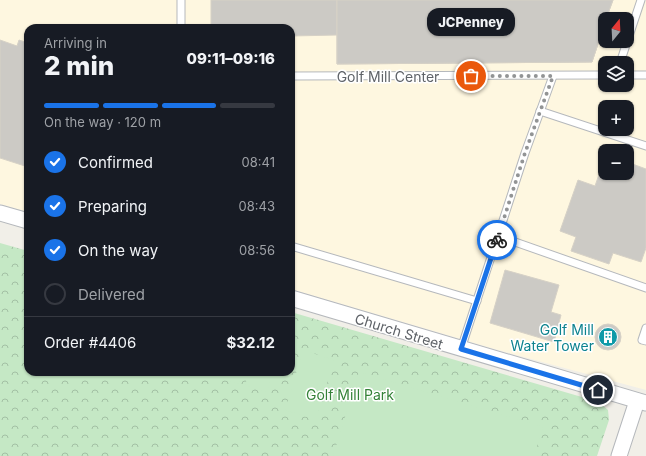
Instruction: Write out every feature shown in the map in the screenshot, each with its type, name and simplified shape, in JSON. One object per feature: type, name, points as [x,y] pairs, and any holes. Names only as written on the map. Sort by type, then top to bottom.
[{"type":"street","points":[[0,213],[24,220]]},
{"type":"street","name":"Church Street","points":[[295,299],[641,402]]},
{"type":"street","points":[[619,456],[641,402]]},
{"type":"lane","points":[[181,0],[181,24]]},
{"type":"lane","points":[[622,56],[641,0]]},
{"type":"lane","name":"Golf Mill Center","points":[[295,76],[598,75]]},
{"type":"lane","points":[[634,75],[646,75]]},
{"type":"lane","points":[[461,349],[540,110],[553,76]]},
{"type":"lane","points":[[540,110],[646,146]]},
{"type":"lane","points":[[498,236],[646,288]]},
{"type":"lane","points":[[295,247],[477,301]]},
{"type":"lane","points":[[646,328],[642,340],[646,341]]},
{"type":"shaded area","points":[[0,0],[646,0],[646,390],[498,350],[295,290],[295,24],[24,24],[24,211],[0,204]]},
{"type":"green space","name":"Golf Mill Park","points":[[0,243],[24,250],[24,376],[295,376],[295,313],[599,402],[608,410],[609,420],[597,456],[0,456]]},
{"type":"green space","points":[[303,350],[334,360],[316,420],[285,410]]},
{"type":"green space","points":[[359,372],[543,427],[534,456],[333,456]]},
{"type":"green space","points":[[217,376],[242,376],[239,384],[217,378]]},
{"type":"green space","points":[[248,376],[272,376],[267,392],[245,385]]},
{"type":"building","points":[[211,0],[337,0],[337,35],[295,36],[295,24],[211,24]]},
{"type":"building","points":[[337,0],[613,0],[609,12],[598,12],[598,44],[592,62],[337,64]]},
{"type":"building","points":[[337,0],[613,0],[609,12],[598,12],[598,44],[592,62],[337,64]]},
{"type":"building","points":[[0,40],[17,46],[19,40],[24,42],[24,166],[0,158]]},
{"type":"building","points":[[634,165],[646,169],[646,248],[641,262],[613,253],[609,264],[571,251],[576,237],[560,231],[578,180],[595,186],[598,177],[598,180],[634,180]]},
{"type":"building","points":[[505,270],[559,285],[551,312],[561,315],[554,342],[490,323]]},
{"type":"building","name":"Golf Mill Water Tower","points":[[608,324],[617,328],[621,337],[617,346],[608,350],[599,346],[595,337],[599,328]]},
{"type":"way so far","points":[[471,76],[553,76],[525,153],[497,240]]},
{"type":"place","name":"JCPenney","points":[[471,76]]},
{"type":"place","name":"Golf Mill Water Tower","points":[[608,337]]},
{"type":"route","points":[[497,240],[461,349],[598,390]]}]
